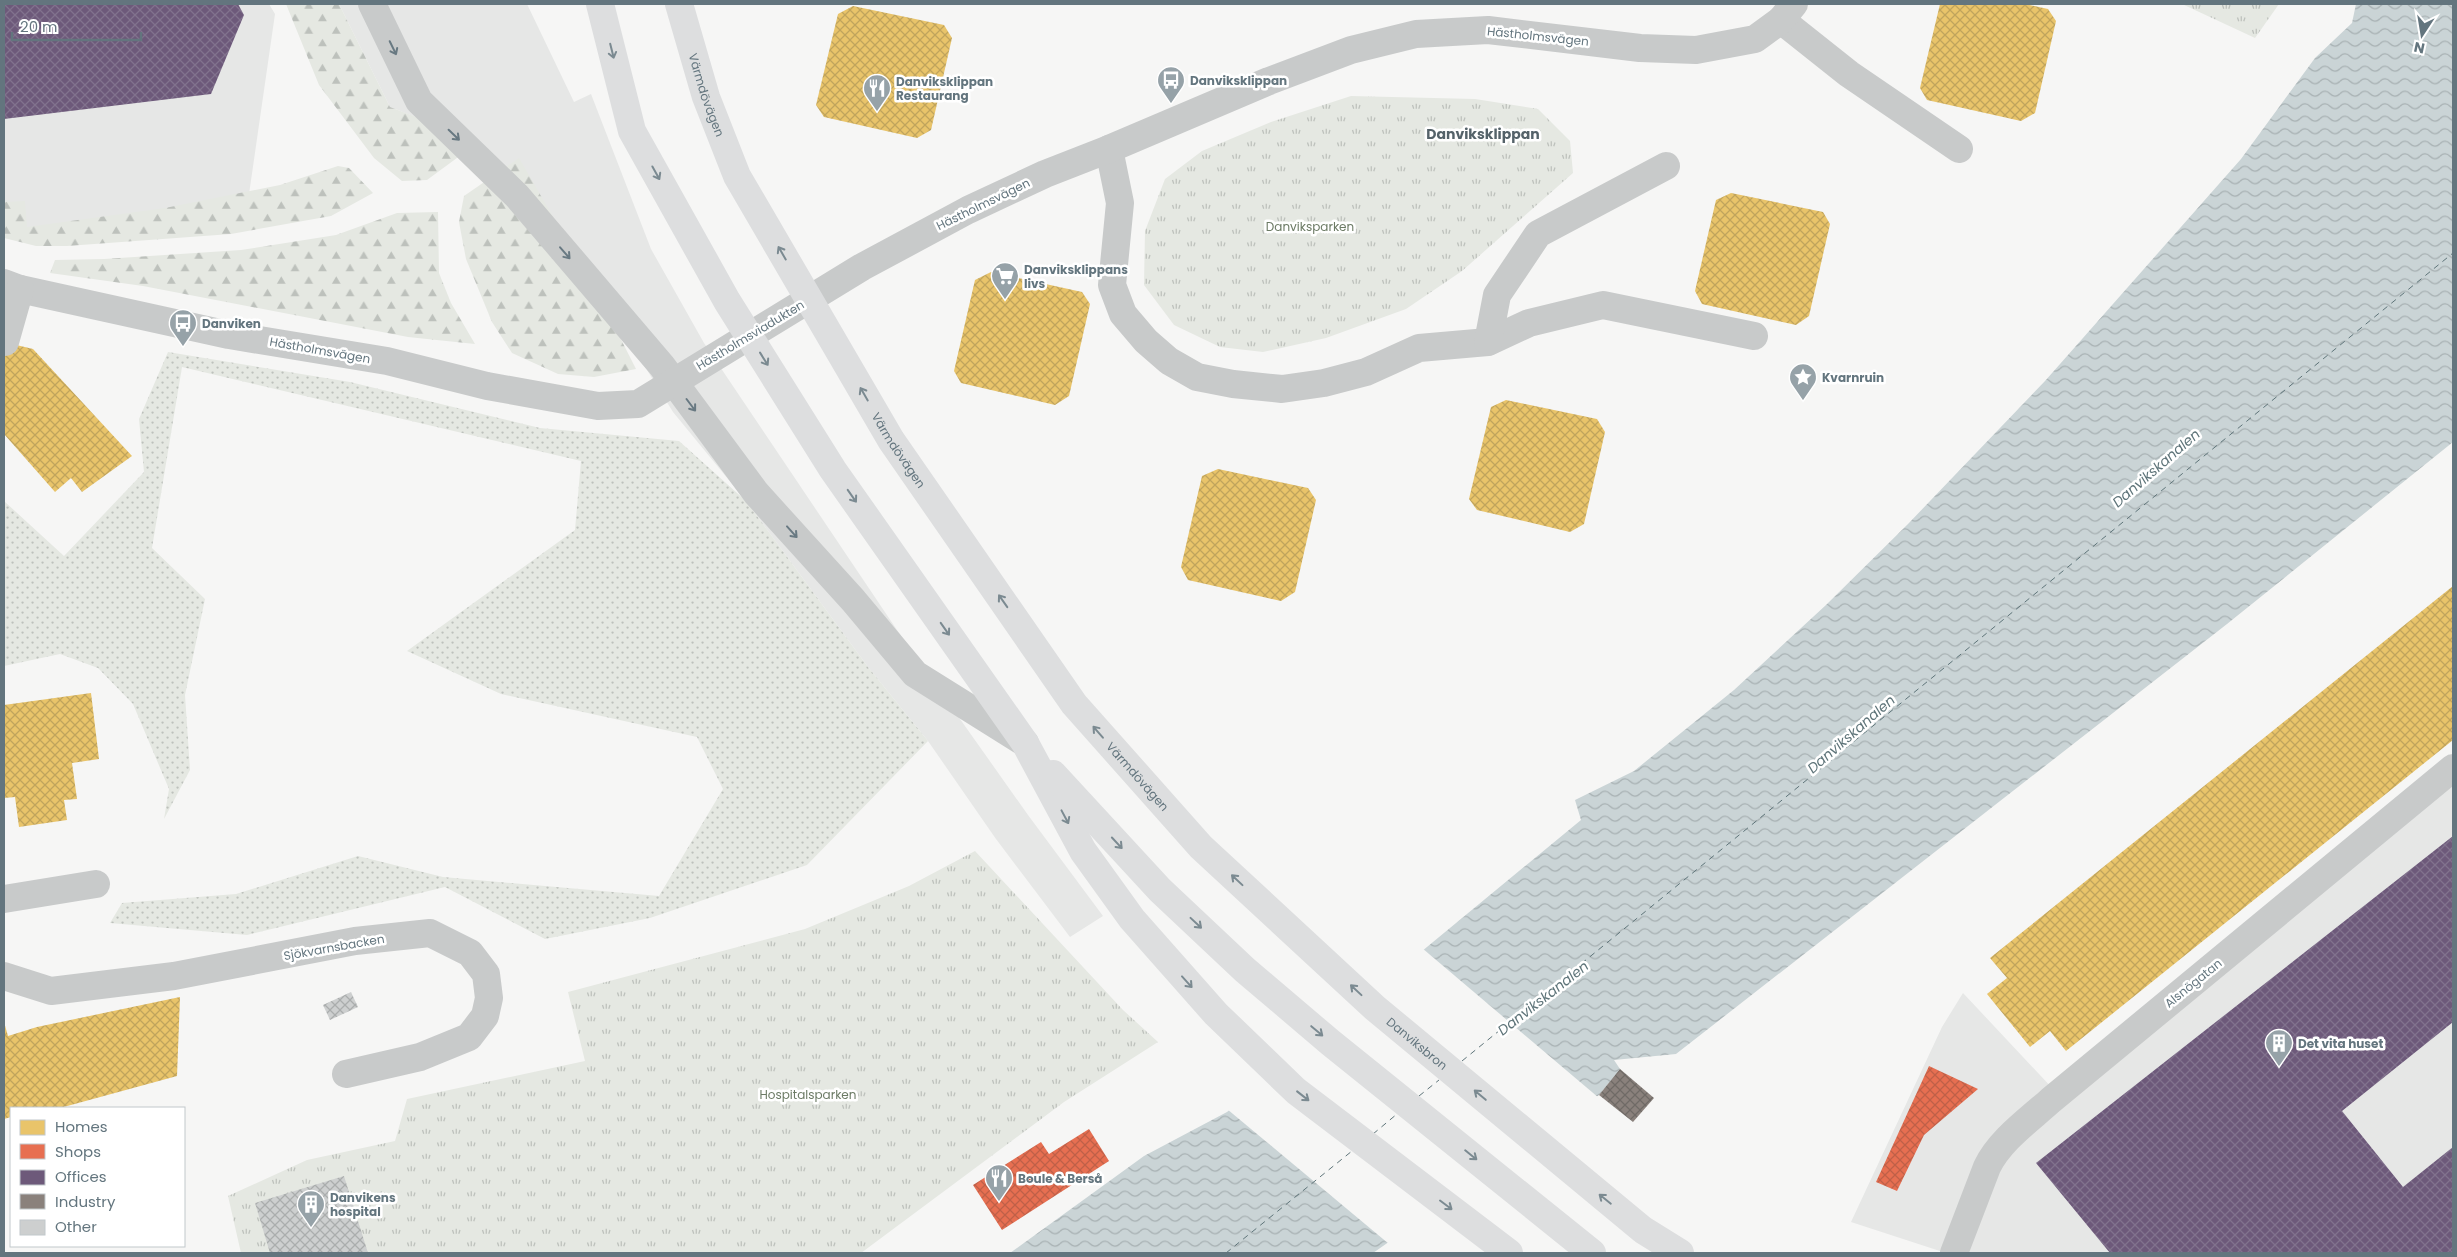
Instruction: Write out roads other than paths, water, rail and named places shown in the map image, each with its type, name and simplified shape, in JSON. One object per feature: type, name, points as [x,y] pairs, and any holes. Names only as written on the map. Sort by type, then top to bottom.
[{"type":"main road","points":[[600,4],[632,131],[727,301],[833,470],[1025,743],[1083,851],[1132,919],[1216,1014],[1296,1091],[1509,1253]]},
{"type":"main road","name":"Värmdövägen","points":[[682,9],[706,97],[737,176],[890,440],[1074,704],[1201,847]]},
{"type":"main road","points":[[1025,743],[1160,890],[1245,970],[1331,1043],[1592,1253]]},
{"type":"main road","name":"Danviksbron","points":[[1201,847],[1375,1008],[1643,1230],[1680,1253]]},
{"type":"street","points":[[372,4],[419,101],[517,196],[662,366],[756,493],[853,600],[915,674],[1025,743]]},
{"type":"street","points":[[1787,12],[1849,74],[1959,149]]},
{"type":"street","name":"Hästholmsvägen","points":[[862,267],[953,218],[1045,174],[1109,150],[1301,69],[1351,50],[1416,34],[1488,30],[1640,48],[1696,50],[1755,39],[1787,12]]},
{"type":"street","points":[[1109,150],[1120,203],[1112,285],[1123,314],[1146,341],[1169,361],[1197,377],[1233,384],[1282,389],[1324,383],[1366,372],[1419,348],[1488,342],[1529,324],[1603,305],[1754,336]]},
{"type":"street","points":[[1488,342],[1497,295],[1538,234],[1666,166]]},
{"type":"street","name":"Hästholmsviadukten","points":[[638,404],[862,267]]},
{"type":"street","points":[[6,342],[12,286]]},
{"type":"street","name":"Hästholmsvägen","points":[[12,286],[229,334],[387,362],[487,386],[598,406],[638,404]]},
{"type":"street","name":"Alsnögatan","points":[[1954,1253],[1993,1154],[2011,1136],[2051,1100],[2453,768]]},
{"type":"street","points":[[4,899],[96,884]]},
{"type":"street","name":"Sjökvarnsbacken","points":[[4,976],[51,991],[174,976],[355,941],[430,933],[470,953],[486,974],[489,998],[485,1016],[469,1037],[420,1057],[346,1074]]},
{"type":"water","name":"Danvikskanalen","points":[[2356,4],[2453,4],[2453,442],[2227,624],[1676,1054],[1614,1060],[1620,1069],[1599,1095],[1373,1253],[1010,1253],[1144,1156],[1227,1112],[1581,820],[1575,800],[1634,771],[1734,690],[1826,605],[1908,524],[2045,381],[2241,159],[2315,58],[2352,23]]},
{"type":"place","name":"Danviksklippan","points":[[1171,104]]},
{"type":"place","name":"Danviksklippan Restaurang","points":[[877,112]]},
{"type":"place","name":"Danviksklippans livs","points":[[1005,300]]},
{"type":"place","name":"Danviken","points":[[183,347]]},
{"type":"place","name":"Kvarnruin","points":[[1803,401]]},
{"type":"place","name":"Det vita huset","points":[[2279,1067]]},
{"type":"place","name":"Boule & Berså","points":[[999,1202]]},
{"type":"place","name":"Danvikens hospital","points":[[311,1228]]},
{"type":"district","name":"Danviksklippan","points":[[1483,134]]},
{"type":"park label","name":"Danviksparken","points":[[1310,226]]},
{"type":"park label","name":"Hospitalsparken","points":[[808,1094]]}]
